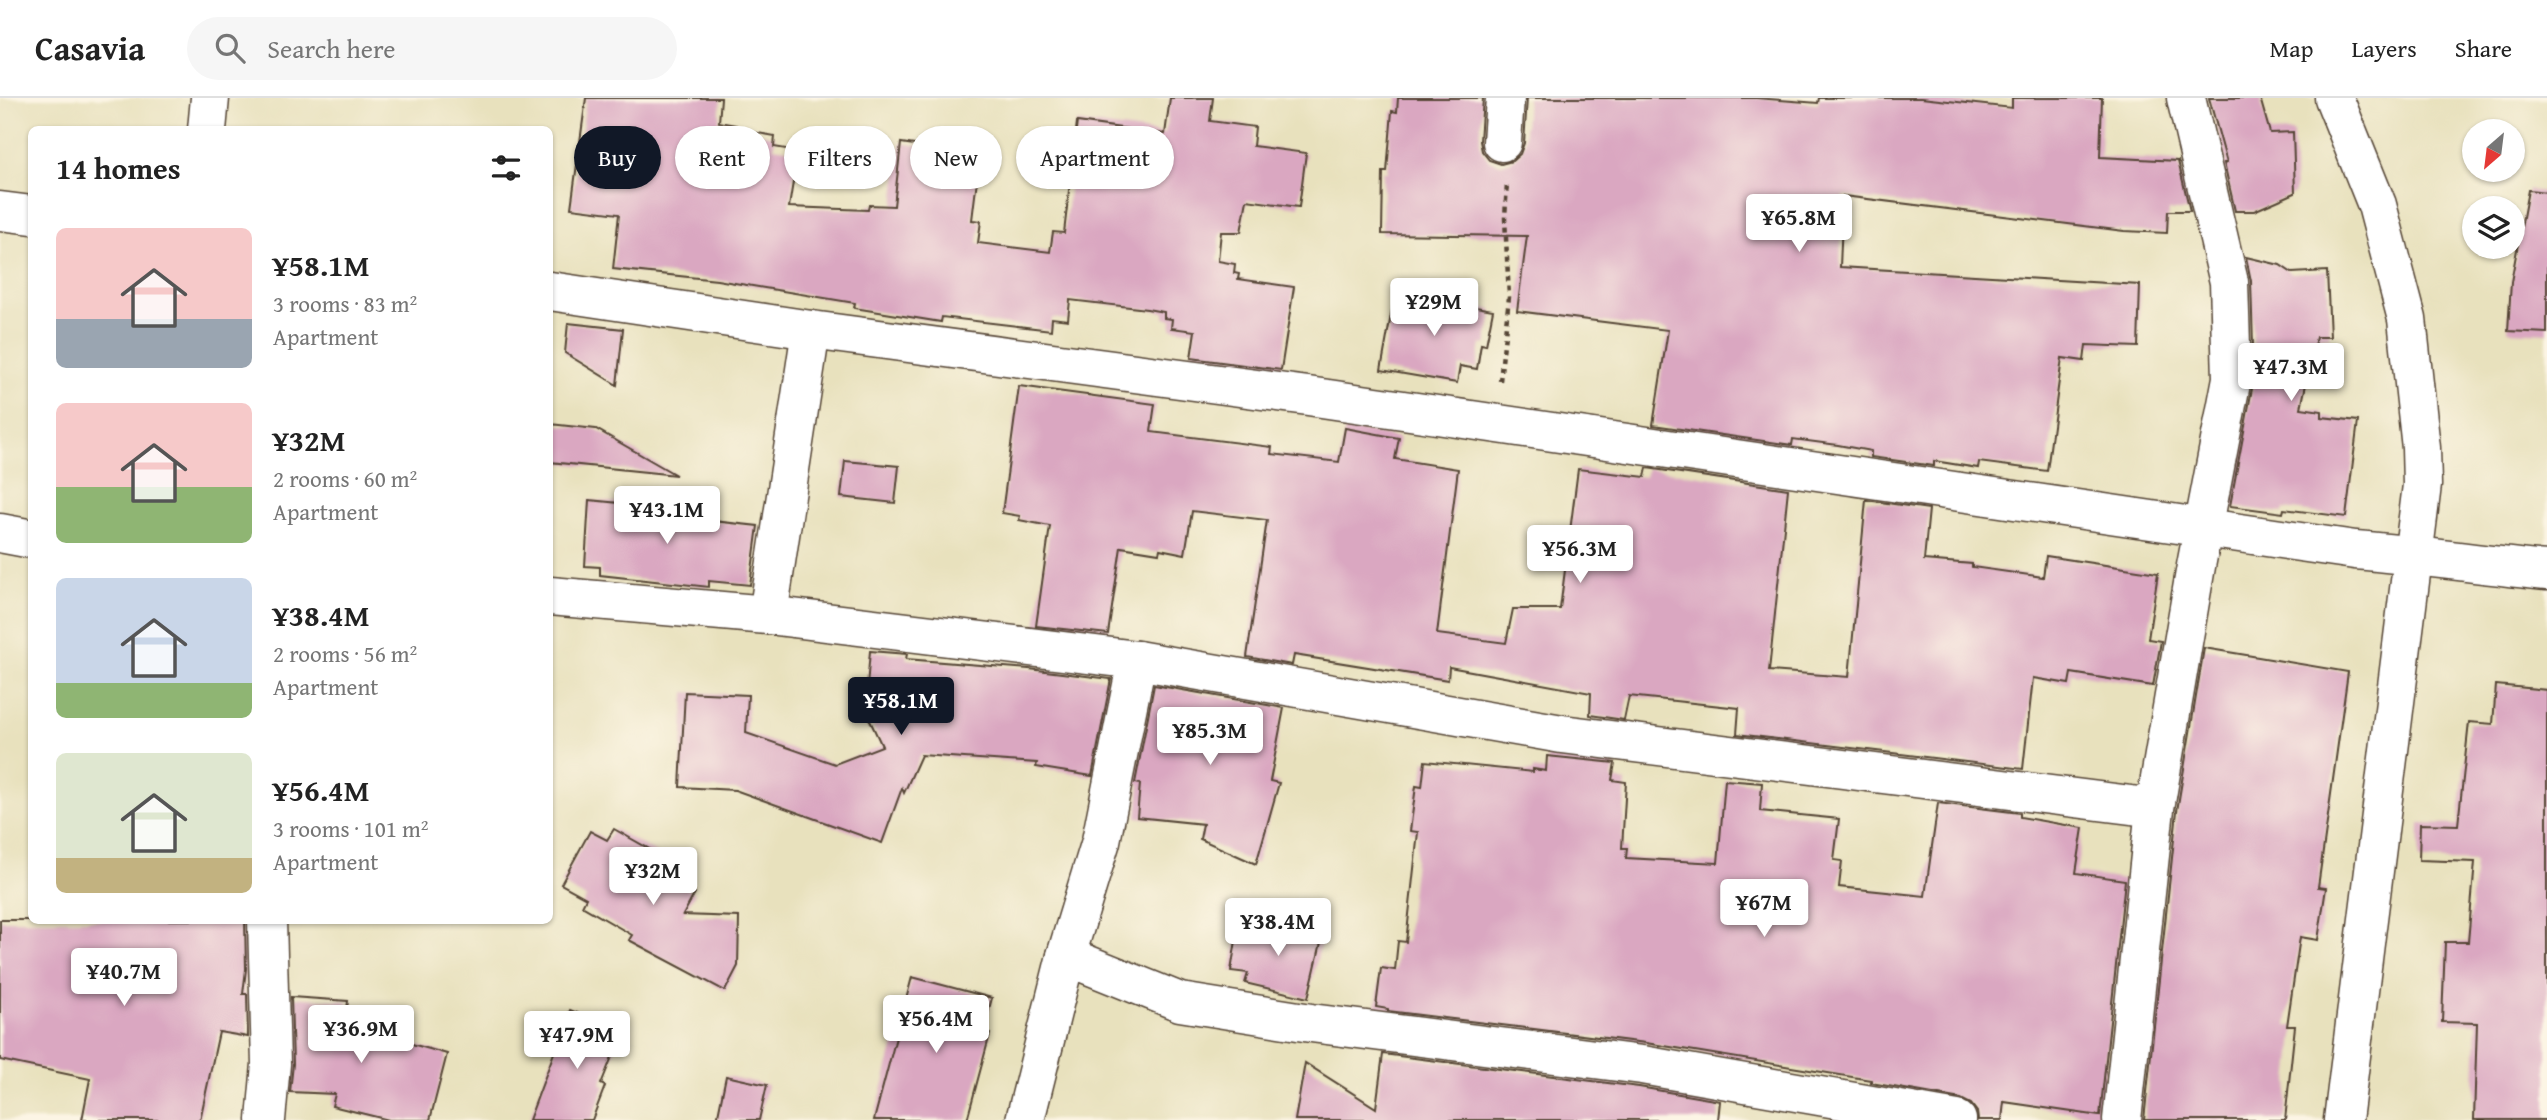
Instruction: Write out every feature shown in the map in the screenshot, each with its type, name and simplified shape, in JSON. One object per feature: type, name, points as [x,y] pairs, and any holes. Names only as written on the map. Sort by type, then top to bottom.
[{"type":"street","points":[[207,126],[210,98]]},
{"type":"street","points":[[1502,142],[1505,98]]},
{"type":"street","points":[[2122,1120],[2155,808],[2232,378],[2229,282],[2186,98]]},
{"type":"street","points":[[2334,98],[2378,205],[2407,318],[2421,448],[2422,485],[2343,1120]]},
{"type":"street","points":[[0,211],[28,214]]},
{"type":"street","points":[[553,291],[811,330],[1308,396],[2204,529],[2354,550],[2547,571]]},
{"type":"street","points":[[768,615],[811,330]]},
{"type":"street","points":[[0,533],[28,538]]},
{"type":"street","points":[[553,596],[768,615],[1137,660],[1562,734],[2155,808]]},
{"type":"street","points":[[1025,1120],[1066,956],[1101,841],[1137,660]]},
{"type":"street","points":[[266,1120],[271,1064],[267,924]]},
{"type":"street","points":[[1066,956],[1180,1002],[1311,1023],[1642,1065],[1957,1120]]},
{"type":"path","points":[[1495,423],[1509,297],[1505,218],[1508,159],[1502,142]]},
{"type":"building","points":[[586,98],[721,98],[719,122],[736,126],[675,126],[675,189],[770,189],[770,135],[775,136],[774,147],[784,149],[784,189],[792,189],[789,207],[868,210],[869,205],[894,206],[901,143],[910,144],[910,189],[976,189],[972,220],[981,221],[978,243],[1050,252],[1053,232],[1064,233],[1069,189],[1174,189],[1174,126],[1166,126],[1170,98],[1213,98],[1210,121],[1255,127],[1253,146],[1306,153],[1299,207],[1247,200],[1241,232],[1221,232],[1218,261],[1235,264],[1234,273],[1239,274],[1238,279],[1294,287],[1281,370],[1191,358],[1195,331],[1171,328],[1172,319],[1164,318],[1164,312],[1147,309],[1070,300],[1068,320],[1052,318],[1051,330],[942,317],[941,322],[854,308],[855,303],[717,280],[613,269],[619,214],[571,208],[574,186],[574,189],[661,189],[661,126],[582,126]]},
{"type":"building","points":[[1398,98],[1483,98],[1480,141],[1482,151],[1489,160],[1501,164],[1512,161],[1520,154],[1524,143],[1527,98],[1756,98],[1818,103],[1819,98],[1921,98],[2012,108],[2012,98],[2102,98],[2100,157],[2178,161],[2190,211],[2168,211],[2167,233],[2124,231],[1843,196],[1840,267],[2140,285],[2138,347],[2086,345],[2084,361],[2062,358],[2047,471],[1979,462],[1978,468],[1934,461],[1934,466],[1871,457],[1871,451],[1838,445],[1793,439],[1792,445],[1653,425],[1668,330],[1517,311],[1527,236],[1382,234],[1383,172],[1387,172],[1392,111],[1397,112]]},
{"type":"building","points":[[2209,98],[2260,98],[2270,133],[2293,132],[2295,193],[2254,211],[2235,211],[2224,163],[2227,163]]},
{"type":"building","points":[[1077,122],[1106,126],[1077,126]]},
{"type":"building","points":[[2528,190],[2547,192],[2547,333],[2508,331],[2515,259],[2525,259],[2525,206]]},
{"type":"building","points":[[2246,257],[2280,265],[2292,273],[2327,271],[2330,337],[2316,337],[2301,408],[2322,411],[2322,417],[2358,421],[2346,517],[2284,509],[2283,513],[2230,506],[2254,378],[2251,281]]},
{"type":"building","points":[[1395,293],[1493,310],[1486,345],[1481,344],[1477,369],[1460,366],[1457,383],[1381,370]]},
{"type":"building","points":[[568,323],[623,329],[617,385],[565,353]]},
{"type":"building","points":[[1019,386],[1155,404],[1151,432],[1272,447],[1271,454],[1339,462],[1345,428],[1399,438],[1395,459],[1458,469],[1437,634],[1506,643],[1513,609],[1560,609],[1578,469],[1645,477],[1647,468],[1788,489],[1769,671],[1849,677],[1866,500],[1929,509],[1924,560],[1972,564],[1972,567],[2043,577],[2046,556],[2158,573],[2148,639],[2161,641],[2153,686],[2071,673],[2069,684],[2033,678],[2023,769],[1737,734],[1739,708],[1629,696],[1624,720],[1590,715],[1591,693],[1449,667],[1448,680],[1294,655],[1292,665],[1247,657],[1267,520],[1192,511],[1185,554],[1160,549],[1159,553],[1121,547],[1108,634],[1036,626],[1050,526],[1019,520],[1020,516],[1002,513]]},
{"type":"building","points":[[553,424],[596,429],[676,475],[553,462]]},
{"type":"building","points":[[845,461],[899,466],[895,503],[841,497]]},
{"type":"building","points":[[589,500],[660,507],[659,515],[758,526],[750,585],[709,581],[709,587],[600,575],[600,567],[585,566]]},
{"type":"building","points":[[2204,648],[2348,672],[2318,887],[2326,888],[2318,940],[2300,937],[2287,1026],[2295,1026],[2285,1120],[2144,1120],[2177,811]]},
{"type":"building","points":[[870,651],[907,654],[906,659],[1111,679],[1092,776],[1036,767],[1037,763],[921,755],[904,793],[902,788],[882,843],[735,790],[680,787],[685,692],[748,695],[746,733],[835,764],[882,746],[865,710]]},
{"type":"building","points":[[1154,685],[1284,708],[1270,781],[1279,783],[1256,864],[1200,839],[1203,824],[1137,817],[1140,784],[1135,783]]},
{"type":"building","points":[[2496,685],[2547,690],[2547,1120],[2474,1120],[2477,1023],[2442,1022],[2445,942],[2468,942],[2475,862],[2419,860],[2420,824],[2458,825],[2469,722],[2493,724]]},
{"type":"building","points":[[1547,756],[1615,763],[1612,780],[1626,782],[1622,848],[1627,848],[1626,858],[1718,863],[1725,780],[1762,783],[1760,811],[1839,819],[1834,860],[1842,861],[1839,887],[1925,896],[1938,803],[2020,813],[2020,817],[2083,828],[2076,873],[2125,880],[2100,1116],[2004,1102],[2002,1120],[1978,1120],[1977,1112],[1971,1104],[1961,1099],[1871,1083],[1871,1080],[1646,1043],[1388,1011],[1376,1007],[1381,968],[1395,970],[1398,941],[1406,942],[1418,832],[1410,831],[1416,786],[1422,787],[1425,761],[1533,772],[1533,769],[1546,771]]},
{"type":"building","points":[[614,829],[667,859],[659,874],[695,893],[683,915],[739,917],[738,966],[725,991],[629,940],[632,935],[582,906],[586,898],[561,884],[590,831],[607,840]]},
{"type":"building","points":[[1260,919],[1323,934],[1308,998],[1245,983],[1248,973],[1231,971],[1237,934],[1256,935]]},
{"type":"building","points":[[0,920],[28,920],[28,924],[245,924],[246,969],[243,994],[247,994],[248,1037],[219,1032],[200,1120],[82,1120],[90,1079],[0,1060]]},
{"type":"building","points":[[912,977],[992,998],[983,1031],[990,1034],[967,1120],[874,1120]]},
{"type":"building","points":[[291,997],[348,1001],[345,1025],[447,1054],[430,1120],[389,1120],[332,1106],[335,1094],[290,1092],[293,1064]]},
{"type":"building","points":[[570,1010],[622,1032],[601,1084],[605,1086],[592,1120],[529,1120]]},
{"type":"building","points":[[1383,1054],[1639,1087],[1720,1101],[1718,1120],[1295,1120],[1305,1063],[1376,1108]]},
{"type":"building","points":[[726,1076],[767,1085],[759,1120],[717,1120]]}]
